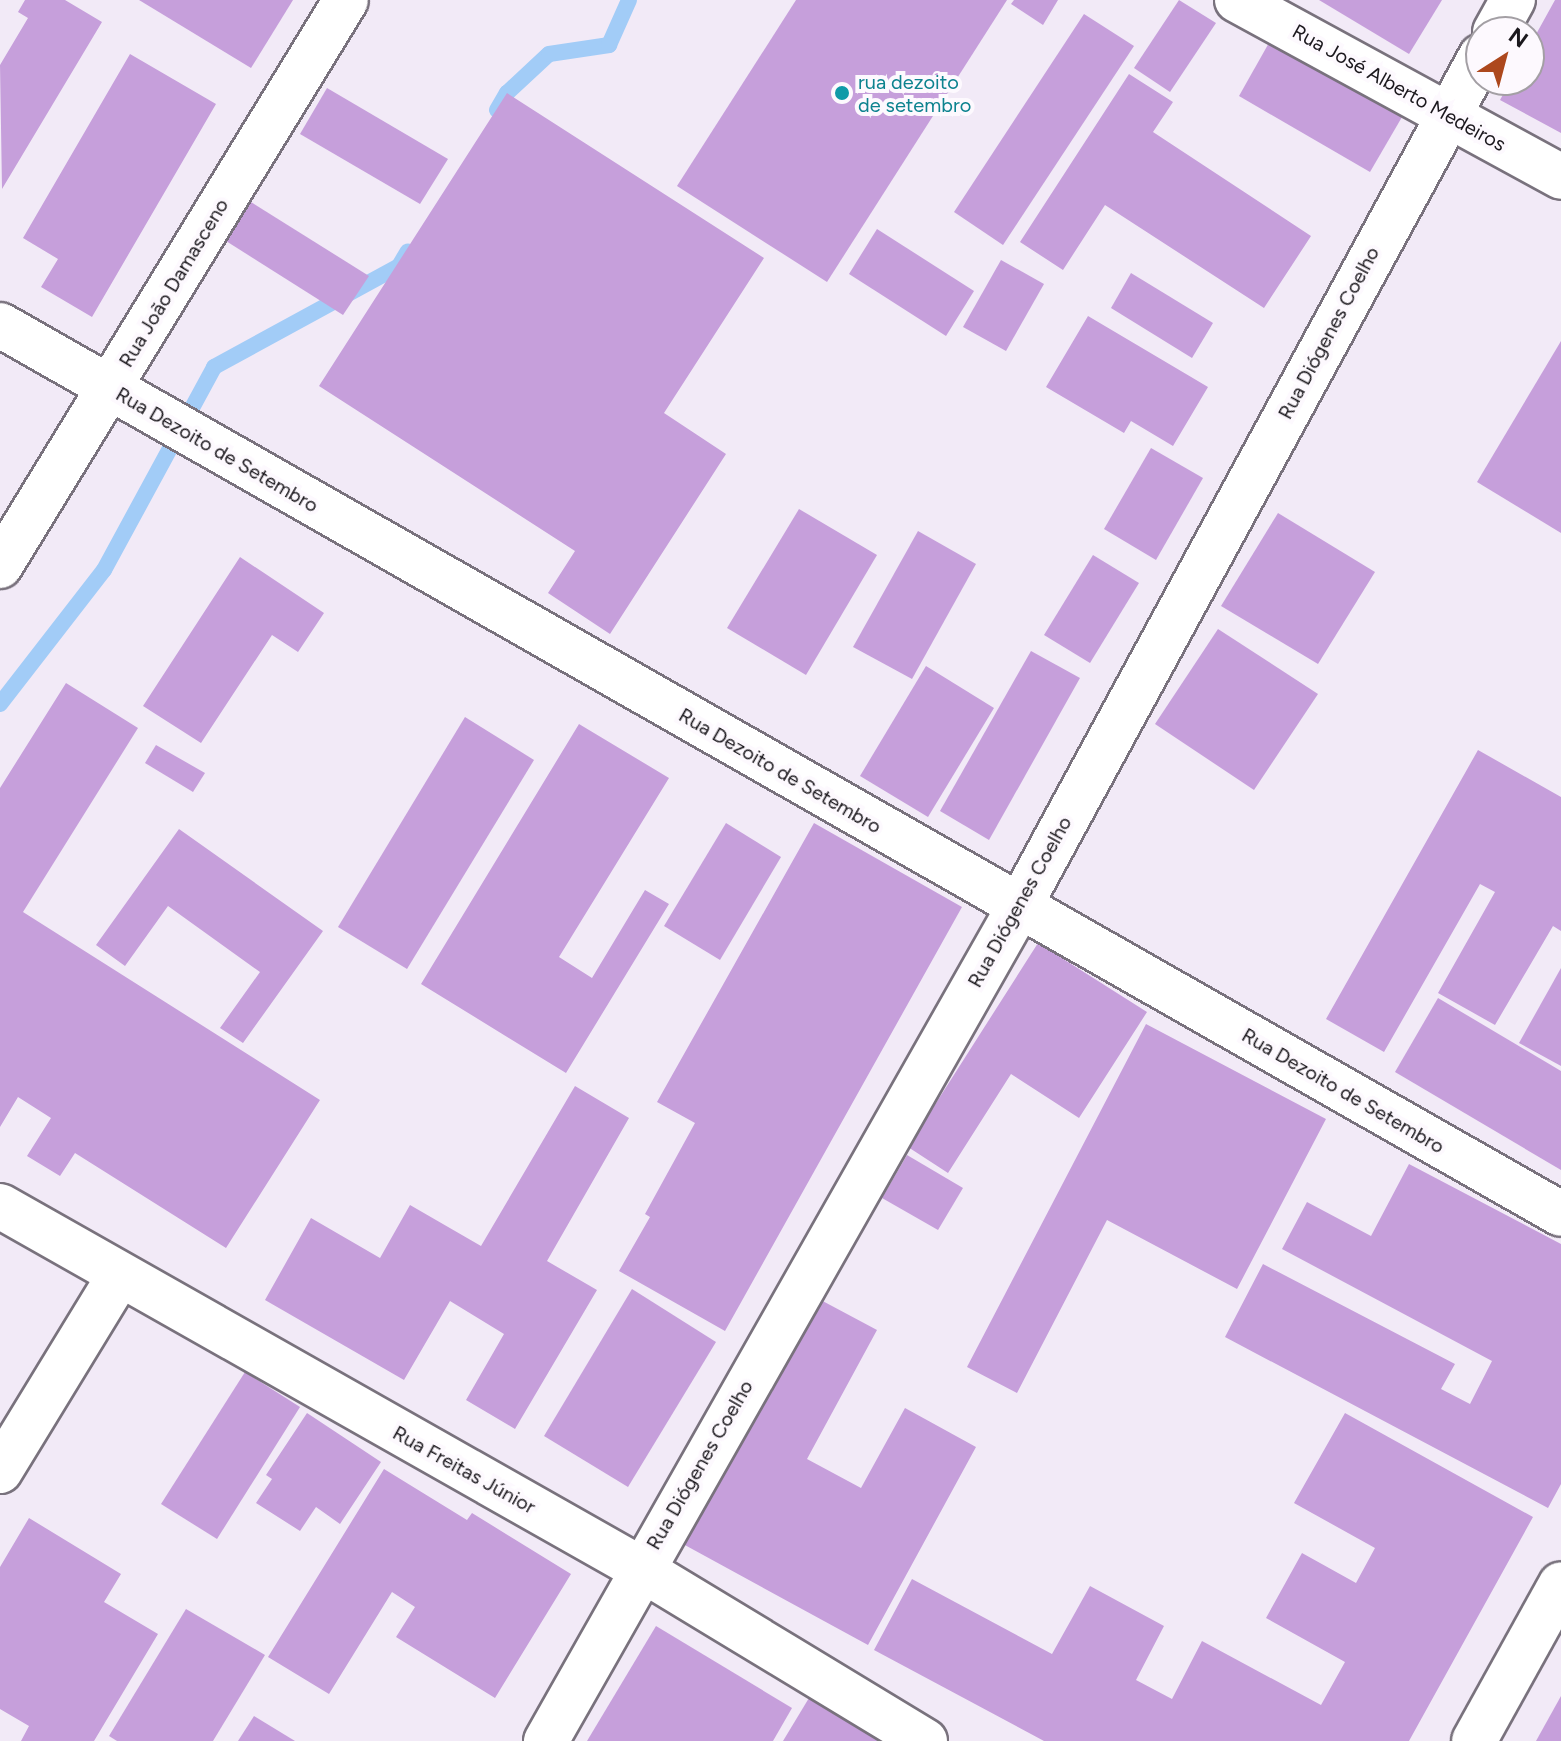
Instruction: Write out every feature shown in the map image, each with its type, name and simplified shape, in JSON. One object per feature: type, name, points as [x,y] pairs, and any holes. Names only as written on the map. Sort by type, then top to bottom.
[{"type":"street","name":"Rua João Damasceno","points":[[0,566],[346,0]]},
{"type":"street","name":"Rua José Alberto Medeiros","points":[[1237,0],[1561,177]]},
{"type":"street","name":"Rua Diógenes Coelho","points":[[546,1741],[1019,907],[1465,84]]},
{"type":"street","name":"Rua Dezoito de Setembro","points":[[0,325],[1561,1214]]},
{"type":"street","name":"Rua Freitas Júnior","points":[[0,1206],[641,1569],[925,1741]]},
{"type":"street","points":[[0,1471],[119,1276]]},
{"type":"street","points":[[1474,1741],[1561,1584]]},
{"type":"building","points":[[25,0],[65,0],[102,22],[2,189],[0,65],[28,18],[18,12]]},
{"type":"building","points":[[139,0],[293,0],[251,68]]},
{"type":"building","name":"rua dezoito de setembro","points":[[796,0],[1007,0],[827,282],[677,186]]},
{"type":"building","points":[[1014,0],[1058,0],[1043,25],[1011,4]]},
{"type":"building","points":[[1179,0],[1216,23],[1170,92],[1134,68]]},
{"type":"building","points":[[1319,0],[1442,0],[1409,54]]},
{"type":"building","points":[[1555,0],[1561,0],[1561,133],[1500,100],[1502,96],[1545,96],[1545,18]]},
{"type":"building","points":[[1084,14],[1134,46],[1003,245],[954,212]]},
{"type":"building","points":[[1270,41],[1402,117],[1370,172],[1239,96]]},
{"type":"building","points":[[130,54],[216,104],[92,317],[41,287],[58,259],[23,238]]},
{"type":"building","points":[[1129,74],[1173,102],[1153,132],[1311,236],[1264,308],[1105,205],[1063,270],[1020,242]]},
{"type":"building","points":[[327,88],[448,159],[420,204],[300,134]]},
{"type":"building","points":[[507,93],[764,258],[664,413],[726,454],[610,634],[548,593],[575,551],[319,386]]},
{"type":"building","points":[[251,202],[369,276],[343,315],[226,241]]},
{"type":"building","points":[[877,229],[974,291],[946,336],[849,274]]},
{"type":"building","points":[[1001,260],[1044,284],[1006,351],[963,327]]},
{"type":"building","points":[[1131,273],[1213,323],[1192,358],[1111,308]]},
{"type":"building","points":[[1088,316],[1208,387],[1173,446],[1131,421],[1124,433],[1046,387]]},
{"type":"building","points":[[1561,341],[1561,533],[1477,482]]},
{"type":"building","points":[[1151,448],[1203,478],[1156,560],[1104,529]]},
{"type":"building","points":[[799,509],[877,555],[806,675],[727,628]]},
{"type":"building","points":[[1278,513],[1375,572],[1318,664],[1221,606]]},
{"type":"building","points":[[918,531],[976,564],[912,679],[853,647]]},
{"type":"building","points":[[1093,555],[1139,583],[1090,663],[1044,635]]},
{"type":"building","points":[[240,557],[324,613],[298,652],[272,635],[201,743],[143,706]]},
{"type":"building","points":[[1218,629],[1318,694],[1254,790],[1155,724]]},
{"type":"building","points":[[1031,651],[1080,678],[989,840],[940,811]]},
{"type":"building","points":[[926,666],[994,708],[928,817],[860,776]]},
{"type":"building","points":[[66,683],[138,728],[23,912],[320,1100],[226,1248],[75,1153],[60,1176],[27,1156],[51,1118],[18,1097],[0,1127],[0,788]]},
{"type":"building","points":[[465,717],[534,760],[407,969],[338,927]]},
{"type":"building","points":[[579,724],[669,778],[559,957],[592,978],[645,890],[669,904],[566,1073],[421,984]]},
{"type":"building","points":[[156,745],[205,773],[193,792],[145,763]]},
{"type":"building","points":[[1478,750],[1561,797],[1561,931],[1553,926],[1495,1025],[1438,993],[1495,892],[1480,884],[1384,1052],[1326,1019]]},
{"type":"building","points":[[726,823],[781,857],[720,960],[664,926]]},
{"type":"building","points":[[814,823],[962,907],[725,1331],[619,1271],[650,1217],[645,1214],[695,1123],[657,1102]]},
{"type":"building","points":[[179,829],[323,931],[243,1043],[220,1028],[260,972],[168,906],[125,966],[96,945]]},
{"type":"building","points":[[1038,943],[1147,1012],[1079,1118],[1011,1074],[948,1173],[908,1147]]},
{"type":"building","points":[[1561,968],[1561,1066],[1519,1043]]},
{"type":"building","points":[[1438,998],[1561,1071],[1561,1170],[1395,1072]]},
{"type":"building","points":[[1146,1024],[1326,1119],[1237,1289],[1107,1220],[1017,1393],[967,1367]]},
{"type":"building","points":[[575,1086],[629,1118],[547,1261],[597,1290],[515,1429],[466,1400],[504,1334],[450,1301],[404,1380],[265,1300],[311,1218],[380,1258],[410,1205],[481,1246]]},
{"type":"building","points":[[907,1155],[963,1188],[938,1230],[882,1198]]},
{"type":"building","points":[[1409,1164],[1561,1244],[1561,1484],[1548,1508],[1225,1337],[1263,1264],[1455,1364],[1441,1389],[1470,1404],[1492,1361],[1282,1249],[1307,1202],[1371,1236]]},
{"type":"building","points":[[632,1289],[716,1342],[628,1487],[544,1436]]},
{"type":"building","points":[[817,1298],[877,1330],[807,1459],[861,1488],[905,1408],[976,1447],[868,1645],[683,1544]]},
{"type":"building","points":[[245,1372],[300,1407],[217,1539],[161,1504]]},
{"type":"building","points":[[307,1413],[381,1462],[340,1524],[316,1507],[300,1531],[256,1503],[272,1479],[266,1475]]},
{"type":"building","points":[[1345,1413],[1533,1517],[1409,1741],[1044,1741],[874,1650],[912,1579],[1052,1654],[1090,1586],[1164,1626],[1136,1680],[1172,1699],[1202,1641],[1321,1705],[1345,1662],[1266,1618],[1302,1553],[1356,1583],[1375,1548],[1294,1503]]},
{"type":"building","points":[[384,1469],[467,1520],[472,1513],[571,1574],[495,1698],[396,1637],[415,1607],[392,1592],[329,1694],[268,1657]]},
{"type":"building","points":[[29,1518],[121,1574],[104,1602],[158,1634],[94,1741],[21,1741],[29,1726],[0,1709],[0,1567]]},
{"type":"building","points":[[186,1609],[265,1655],[213,1741],[117,1741],[109,1736]]},
{"type":"building","points":[[656,1626],[792,1708],[773,1741],[587,1741]]},
{"type":"building","points":[[812,1693],[892,1741],[783,1741]]},
{"type":"building","points":[[1561,1696],[1561,1741],[1536,1741]]},
{"type":"building","points":[[254,1716],[295,1741],[238,1741]]},
{"type":"waterway","points":[[497,110],[507,93],[549,54],[609,45],[629,0]]},
{"type":"waterway","points":[[0,704],[104,570],[214,367],[399,266],[408,251]]},
{"type":"place","name":"rua dezoito de setembro","points":[[842,93]]}]
